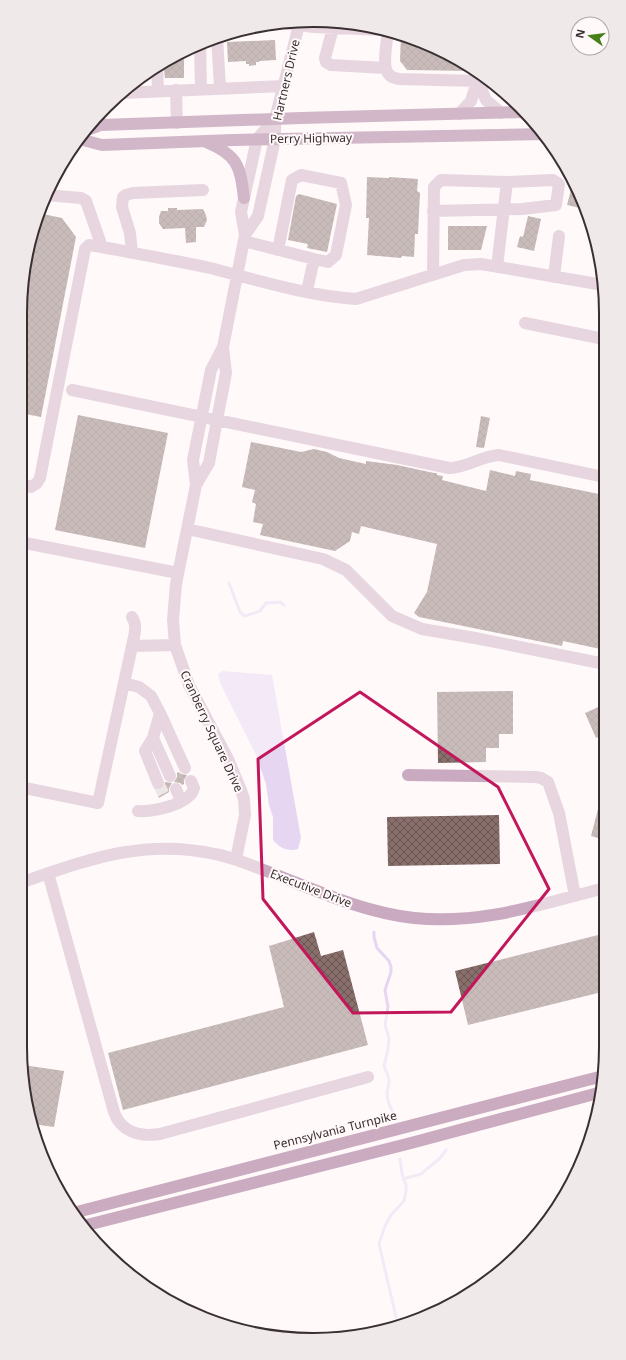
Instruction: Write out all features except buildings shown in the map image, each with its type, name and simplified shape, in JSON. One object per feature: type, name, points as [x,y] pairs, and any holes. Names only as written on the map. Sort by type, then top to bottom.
[{"type":"highway","name":"Pennsylvania Turnpike","points":[[79,1211],[597,1077]]},
{"type":"highway","points":[[89,1225],[411,1143],[595,1094]]},
{"type":"main road","name":"Perry Highway","points":[[96,127],[101,125],[516,112]]},
{"type":"main road","name":"Perry Highway","points":[[85,141],[102,145],[257,139],[536,134]]},
{"type":"main road","points":[[203,141],[223,150],[232,158],[240,173],[244,198]]},
{"type":"street","points":[[311,27],[332,28]]},
{"type":"street","name":"Hartners Drive","points":[[275,139],[275,119],[299,28]]},
{"type":"street","points":[[333,28],[325,58],[326,62],[330,64],[385,68]]},
{"type":"street","points":[[388,37],[385,68],[388,74],[393,78],[475,77]]},
{"type":"street","points":[[217,43],[220,88]]},
{"type":"street","points":[[200,51],[201,89]]},
{"type":"street","points":[[157,73],[158,91]]},
{"type":"street","points":[[459,114],[471,101],[477,79]]},
{"type":"street","points":[[479,80],[486,100],[501,113]]},
{"type":"street","points":[[131,93],[284,86]]},
{"type":"street","points":[[176,90],[177,123]]},
{"type":"street","name":"Cranberry Square Drive","points":[[245,238],[241,212],[257,139],[275,119]]},
{"type":"street","name":"Cranberry Square Drive","points":[[196,485],[192,460],[211,370],[223,346],[245,238],[258,216],[275,139]]},
{"type":"street","points":[[245,238],[278,250],[328,262],[336,255],[346,205],[341,183],[301,175],[292,180],[278,250]]},
{"type":"street","points":[[432,275],[433,211],[434,187],[442,180],[507,182],[553,180],[559,184],[556,205],[522,209],[433,211]]},
{"type":"street","points":[[497,267],[507,182]]},
{"type":"street","points":[[132,253],[130,233],[122,207],[123,197],[133,194],[203,190]]},
{"type":"street","points":[[52,196],[81,198],[86,201],[102,246]]},
{"type":"street","points":[[554,277],[559,236]]},
{"type":"street","points":[[27,485],[31,486],[37,483],[40,478],[85,250],[89,245],[102,246],[209,268],[338,298],[356,299],[464,265],[481,264],[597,284]]},
{"type":"street","points":[[307,291],[314,259]]},
{"type":"street","points":[[526,323],[599,338]]},
{"type":"street","name":"Cranberry Square Drive","points":[[223,346],[226,373],[208,463],[196,485],[178,573],[173,608],[175,645],[189,685],[228,759],[241,790],[245,815],[236,860]]},
{"type":"street","points":[[72,390],[449,468],[465,466],[492,455],[499,455],[599,476]]},
{"type":"street","points":[[187,529],[323,559],[346,570],[392,616],[422,629],[599,663]]},
{"type":"street","points":[[27,543],[178,573]]},
{"type":"street","points":[[27,789],[98,804],[136,627],[132,616]]},
{"type":"street","points":[[132,646],[175,645]]},
{"type":"street","points":[[124,683],[131,684],[146,692],[154,701],[185,768]]},
{"type":"street","points":[[158,782],[145,751],[153,738],[160,713]]},
{"type":"street","points":[[153,738],[170,776]]},
{"type":"street","points":[[408,776],[536,777],[548,782],[559,813],[574,896]]},
{"type":"street","points":[[138,812],[158,810],[166,801],[181,801],[190,795],[194,788],[191,781]]},
{"type":"street","points":[[176,789],[181,801]]},
{"type":"street","name":"Executive Drive","points":[[27,880],[104,856],[140,849],[178,848],[216,854],[236,860],[348,903],[377,911],[414,918],[454,920],[493,916],[599,890]]},
{"type":"street","points":[[48,873],[116,1119],[127,1130],[143,1135],[160,1134],[368,1077]]},
{"type":"highlighted area","points":[[360,692],[498,787],[549,889],[451,1012],[353,1013],[263,899],[258,759]]},
{"type":"shaded area","points":[[223,671],[272,675],[301,838],[298,849],[284,849],[273,840],[273,817],[269,805],[266,784],[256,755],[220,683],[218,674]]},
{"type":"waterway","points":[[229,583],[240,612],[245,616],[260,611],[266,603],[280,602],[284,605]]},
{"type":"waterway","points":[[374,932],[377,948],[389,961],[391,967],[391,972],[385,990],[388,1007],[385,1025],[389,1038],[384,1066],[389,1080],[387,1092],[388,1101],[396,1116]]},
{"type":"waterway","points":[[403,1179],[421,1174],[440,1158],[446,1150]]},
{"type":"waterway","points":[[396,1317],[379,1244],[385,1226],[391,1215],[404,1201],[406,1185],[402,1174],[400,1159]]},
{"type":"tunnel","points":[[158,783],[164,795]]}]
